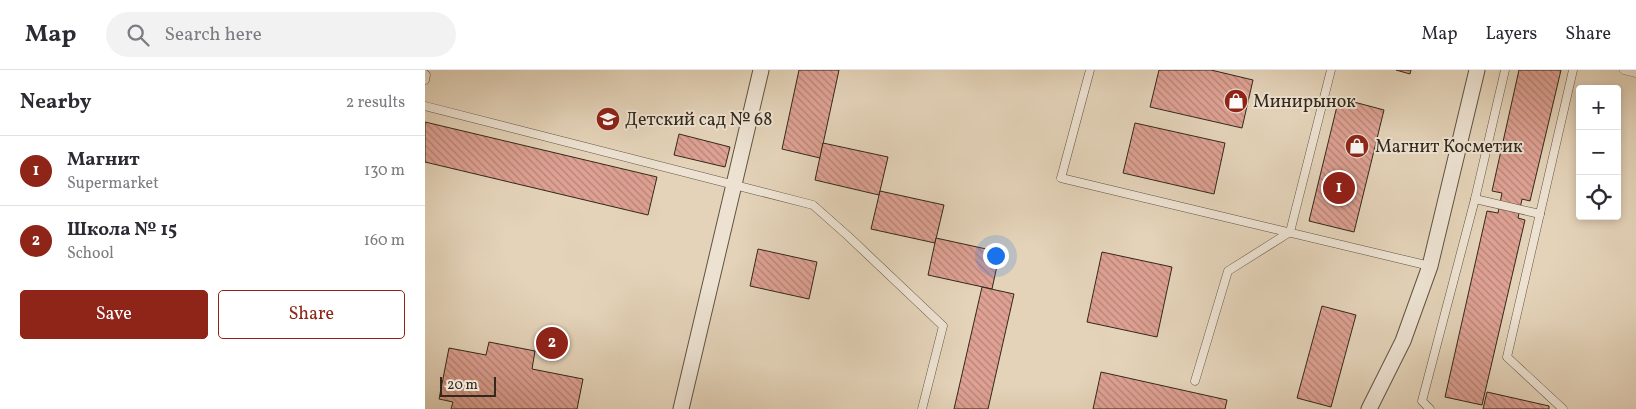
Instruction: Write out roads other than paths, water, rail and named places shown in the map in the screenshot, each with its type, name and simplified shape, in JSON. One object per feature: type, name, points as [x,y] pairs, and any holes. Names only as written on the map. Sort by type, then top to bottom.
[{"type":"street","points":[[681,409],[761,70]]},
{"type":"street","points":[[1369,409],[1403,341],[1430,266],[1477,70]]},
{"type":"lane","points":[[1090,70],[1061,178],[1430,266]]},
{"type":"lane","points":[[1195,381],[1228,271],[1290,232],[1331,70]]},
{"type":"lane","points":[[1430,409],[1422,401],[1475,199],[1505,70]]},
{"type":"lane","points":[[1563,409],[1507,357],[1573,70]]},
{"type":"lane","points":[[1624,70],[1636,73]]},
{"type":"lane","points":[[425,74],[425,80]]},
{"type":"lane","points":[[425,106],[813,205],[855,242],[943,326],[922,409]]},
{"type":"lane","points":[[1475,199],[1540,214]]},
{"type":"place","name":"Минирынок","points":[[1236,101]]},
{"type":"place","name":"Детский сад № 68","points":[[608,119]]},
{"type":"place","name":"Магнит Косметик","points":[[1357,146]]},
{"type":"place","name":"Магнит","points":[[1339,188]]},
{"type":"place","name":"Школа № 15","points":[[552,343]]}]
